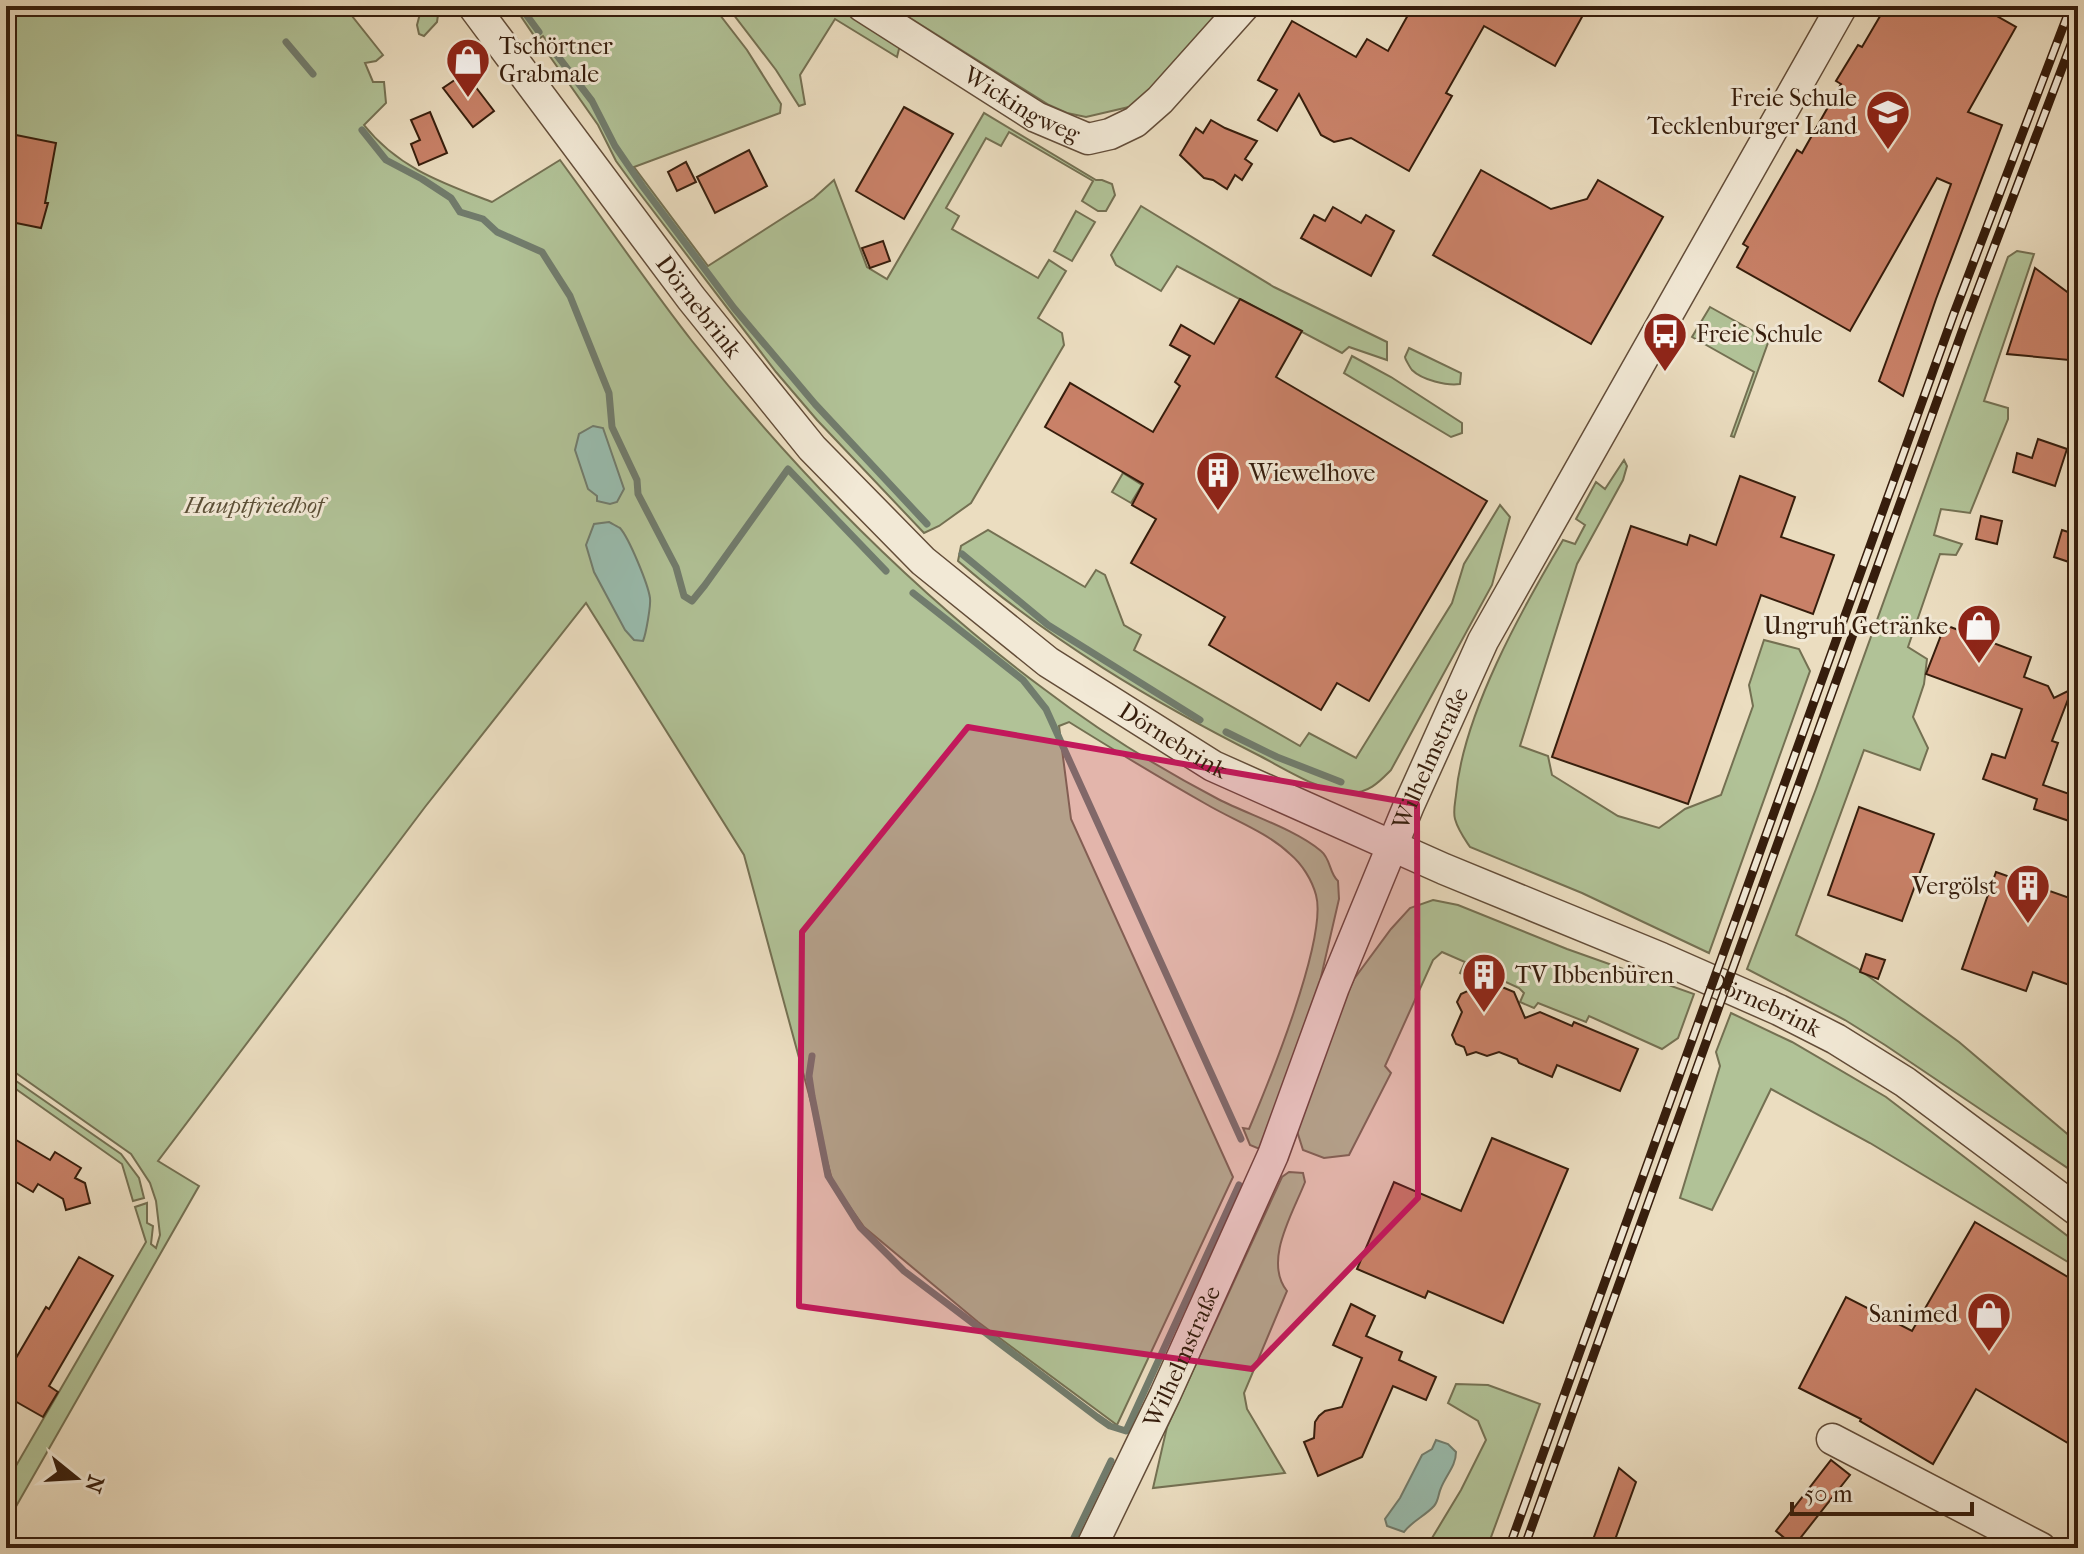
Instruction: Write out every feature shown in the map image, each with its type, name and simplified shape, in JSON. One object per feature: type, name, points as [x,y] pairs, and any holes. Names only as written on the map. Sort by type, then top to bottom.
[{"type":"street","name":"Wickingweg","points":[[862,6],[1036,117],[1088,139],[1110,134],[1135,122],[1160,100],[1244,6]]},
{"type":"street","name":"Wilhelmstraße","points":[[1091,1548],[1165,1395],[1269,1165],[1334,987],[1392,846],[1483,641],[1842,6]]},
{"type":"street","name":"Dörnebrink","points":[[477,8],[691,298],[812,448],[923,561],[1048,662],[1213,766],[1392,846],[1661,958],[1836,1039],[1905,1082],[2078,1211]]},
{"type":"street","points":[[1832,1439],[2041,1548]]},
{"type":"highlighted area","points":[[968,727],[1417,804],[1418,1198],[1252,1369],[799,1306],[802,932]]},
{"type":"green space","name":"Hauptfriedhof","points":[[6,6],[344,6],[383,55],[376,61],[365,63],[373,82],[384,82],[386,103],[364,125],[377,140],[422,172],[492,202],[560,160],[675,319],[731,389],[814,482],[901,570],[995,651],[1107,734],[1195,787],[1298,836],[1324,854],[1338,881],[1339,899],[1318,990],[1262,1150],[1250,1145],[1243,1128],[1249,1129],[1258,1108],[1305,976],[1317,916],[1312,884],[1299,863],[1271,839],[1069,722],[1059,726],[1071,819],[1233,1177],[1117,1425],[978,1322],[864,1227],[833,1183],[744,855],[586,603],[425,807],[158,1161],[199,1186],[6,1524],[6,1483],[146,1242],[135,1207],[147,1203],[147,1223],[153,1226],[151,1244],[156,1248],[160,1235],[156,1201],[150,1183],[131,1154],[6,1066]]},
{"type":"green space","points":[[422,6],[432,6],[438,15],[437,22],[424,36],[419,34],[417,25]]},
{"type":"green space","points":[[521,6],[713,6],[747,50],[781,104],[780,113],[634,167],[708,266],[814,198],[834,180],[867,267],[887,279],[984,113],[1096,180],[1112,184],[1115,195],[1106,211],[1098,211],[1082,201],[1093,181],[1009,132],[1001,146],[986,138],[946,208],[959,216],[952,229],[1038,278],[1049,260],[1066,271],[1038,318],[1062,333],[1064,345],[971,503],[924,533],[817,420],[776,372],[616,161],[598,125],[544,48],[549,44],[543,36],[537,40],[518,12]]},
{"type":"green space","points":[[727,6],[834,6],[900,45],[897,57],[835,19],[800,75],[805,104],[799,106]]},
{"type":"green space","points":[[891,6],[1226,6],[1151,91],[1133,106],[1086,117],[1049,105]]},
{"type":"green space","points":[[1141,206],[1274,287],[1387,342],[1387,360],[1349,347],[1342,353],[1177,266],[1161,291],[1116,265],[1111,255]]},
{"type":"green space","points":[[1076,211],[1095,222],[1072,261],[1054,251]]},
{"type":"green space","points":[[2017,251],[2034,254],[1984,401],[2008,408],[2008,419],[1970,513],[1941,509],[1934,535],[1962,544],[1956,555],[1940,554],[1908,647],[1927,659],[1924,684],[1913,717],[1928,748],[1920,770],[1864,750],[1796,935],[1857,968],[1959,1042],[2078,1143],[2078,1175],[1845,1020],[1747,969],[1816,789],[2008,257]]},
{"type":"green space","points":[[1710,307],[1769,340],[1734,437],[1731,436],[1754,372],[1692,337]]},
{"type":"green space","points":[[1409,348],[1461,373],[1460,384],[1435,382],[1416,374],[1405,358]]},
{"type":"green space","points":[[1352,356],[1462,423],[1462,433],[1451,437],[1344,373]]},
{"type":"green space","points":[[1624,460],[1627,466],[1623,480],[1577,564],[1520,746],[1548,756],[1552,775],[1618,816],[1659,828],[1685,809],[1721,795],[1753,706],[1749,685],[1764,640],[1799,649],[1810,671],[1709,953],[1582,893],[1470,847],[1454,816],[1461,764],[1470,731],[1497,663],[1563,540],[1575,544],[1585,525],[1576,519],[1596,482],[1605,489]]},
{"type":"green space","points":[[1123,473],[1142,485],[1131,503],[1112,492]]},
{"type":"green space","points":[[1500,505],[1510,517],[1492,585],[1391,770],[1373,786],[1357,793],[1339,792],[1304,779],[1141,691],[1065,643],[958,561],[961,546],[988,530],[1085,587],[1096,570],[1105,575],[1124,625],[1141,635],[1134,650],[1300,746],[1309,733],[1356,758],[1452,603],[1464,564]]},
{"type":"green space","points":[[1433,900],[1458,905],[1567,949],[1694,994],[1678,1038],[1662,1049],[1589,1016],[1586,1022],[1538,1003],[1534,1008],[1520,1002],[1524,993],[1519,988],[1482,971],[1471,978],[1460,973],[1465,962],[1442,952],[1433,960],[1385,1066],[1391,1073],[1349,1155],[1324,1158],[1303,1150],[1297,1131],[1336,1019],[1354,979],[1410,908]]},
{"type":"green space","points":[[1731,1013],[1792,1042],[1886,1097],[2078,1244],[2078,1268],[1870,1143],[1771,1089],[1712,1210],[1680,1198],[1720,1066],[1716,1052]]},
{"type":"green space","points":[[6,1074],[121,1154],[139,1178],[144,1198],[133,1201],[122,1164],[6,1082]]},
{"type":"green space","points":[[1289,1172],[1303,1173],[1305,1182],[1282,1237],[1279,1252],[1280,1279],[1287,1291],[1244,1393],[1247,1409],[1285,1473],[1153,1488],[1167,1427],[1282,1177]]},
{"type":"green space","points":[[1456,1384],[1488,1385],[1540,1404],[1487,1548],[1426,1548],[1461,1490],[1486,1440],[1478,1421],[1448,1403]]},
{"type":"shaded area","points":[[593,426],[603,428],[624,489],[617,502],[610,504],[597,501],[597,496],[588,489],[575,450],[579,434]]},
{"type":"shaded area","points":[[609,522],[624,533],[649,591],[650,607],[643,641],[634,640],[625,630],[594,572],[586,545],[594,524]]},
{"type":"shaded area","points":[[1436,1440],[1448,1444],[1456,1452],[1436,1504],[1404,1532],[1387,1526],[1385,1519],[1400,1498],[1422,1455],[1432,1449]]},
{"type":"building","points":[[1413,6],[1588,6],[1555,66],[1484,26],[1446,93],[1452,96],[1409,171],[1351,138],[1334,142],[1321,135],[1299,94],[1277,131],[1258,120],[1277,90],[1258,80],[1292,21],[1356,57],[1367,39],[1388,51]]},
{"type":"building","name":"Freie Schule Tecklenburger Land","points":[[1886,6],[1979,6],[2016,27],[1968,112],[2002,125],[1903,396],[1879,381],[1951,184],[1937,178],[1850,331],[1737,267],[1748,247],[1743,244],[1797,150],[1802,153],[1841,84],[1836,81],[1858,45],[1862,47]]},
{"type":"building","name":"Tschörtner Grabmale","points":[[465,73],[494,111],[473,127],[443,88]]},
{"type":"building","points":[[904,107],[953,134],[904,219],[856,191]]},
{"type":"building","points":[[430,112],[447,153],[419,165],[411,144],[420,140],[411,120]]},
{"type":"building","points":[[1211,120],[1257,141],[1245,159],[1252,164],[1242,180],[1235,175],[1227,189],[1204,178],[1180,155],[1196,128],[1203,133]]},
{"type":"building","points":[[6,133],[56,143],[45,203],[48,203],[41,228],[6,221]]},
{"type":"building","points":[[749,150],[767,186],[715,213],[697,177]]},
{"type":"building","points":[[686,162],[696,182],[677,191],[668,172]]},
{"type":"building","points":[[1481,170],[1551,209],[1587,199],[1598,180],[1663,217],[1591,344],[1433,255]]},
{"type":"building","points":[[1333,207],[1361,223],[1366,215],[1394,231],[1371,276],[1301,238],[1314,215],[1325,221]]},
{"type":"building","points":[[883,241],[890,261],[870,268],[862,248]]},
{"type":"building","points":[[2035,268],[2078,300],[2078,334],[2069,360],[2007,354]]},
{"type":"building","points":[[1240,299],[1302,331],[1276,377],[1487,501],[1369,701],[1337,683],[1321,710],[1209,645],[1225,617],[1131,563],[1156,519],[1132,505],[1143,484],[1045,427],[1070,383],[1153,432],[1180,386],[1175,382],[1190,356],[1170,345],[1181,325],[1214,344]]},
{"type":"building","points":[[2038,439],[2067,449],[2055,486],[2013,472],[2017,453],[2032,458]]},
{"type":"building","points":[[1740,476],[1795,497],[1781,537],[1834,555],[1813,614],[1761,595],[1688,804],[1552,757],[1631,526],[1687,545],[1690,535],[1716,545]]},
{"type":"building","points":[[1981,516],[2002,521],[1997,544],[1976,539]]},
{"type":"building","points":[[2062,530],[2078,535],[2078,565],[2054,557]]},
{"type":"building","points":[[1945,625],[2031,657],[2024,677],[2048,686],[2054,698],[2072,689],[2052,741],[2058,743],[2043,785],[2078,797],[2078,824],[2034,809],[2037,799],[1983,779],[1992,754],[2005,758],[2022,709],[1926,674]]},
{"type":"building","points":[[1859,807],[1934,834],[1902,921],[1828,895]]},
{"type":"building","name":"Vergölst","points":[[1996,872],[2078,901],[2078,988],[2033,972],[2026,991],[1962,969]]},
{"type":"building","points":[[1866,954],[1885,960],[1878,979],[1860,972]]},
{"type":"building","points":[[1476,976],[1514,992],[1525,1018],[1540,1012],[1572,1026],[1574,1022],[1638,1049],[1620,1091],[1557,1065],[1552,1077],[1499,1052],[1487,1056],[1476,1052],[1467,1055],[1452,1035],[1462,1012],[1457,1002],[1461,994],[1470,990]]},
{"type":"building","points":[[6,1134],[50,1160],[55,1152],[81,1168],[75,1178],[85,1183],[90,1203],[66,1210],[63,1199],[38,1184],[33,1192],[6,1176]]},
{"type":"building","points":[[1492,1138],[1568,1169],[1503,1323],[1428,1291],[1425,1298],[1357,1269],[1394,1182],[1461,1211]]},
{"type":"building","name":"Sanimed","points":[[1975,1222],[2078,1283],[2078,1449],[1976,1389],[1933,1464],[1861,1419],[1799,1388],[1846,1297],[1912,1331]]},
{"type":"building","points":[[79,1257],[113,1276],[49,1386],[58,1392],[43,1417],[6,1396],[6,1375]]},
{"type":"building","points":[[1351,1304],[1375,1316],[1366,1336],[1402,1352],[1399,1360],[1436,1377],[1426,1400],[1393,1386],[1362,1457],[1318,1476],[1304,1442],[1314,1438],[1315,1422],[1319,1416],[1325,1411],[1342,1407],[1362,1358],[1333,1345]]},
{"type":"building","points":[[1831,1460],[1850,1475],[1794,1546],[1776,1531]]},
{"type":"building","points":[[1619,1468],[1636,1482],[1612,1548],[1590,1548]]},
{"type":"waterway","points":[[525,13],[539,32]]},
{"type":"waterway","points":[[286,42],[313,74]]},
{"type":"waterway","points":[[553,50],[592,101],[615,146],[643,187],[734,308],[815,404],[927,524]]},
{"type":"waterway","points":[[362,130],[386,160],[451,198],[460,212],[483,219],[497,232],[542,252],[570,296],[609,393],[612,427],[637,480],[638,494],[676,567],[684,596],[692,601],[788,469],[886,571]]},
{"type":"waterway","points":[[962,554],[1048,625],[1200,720]]},
{"type":"waterway","points":[[913,593],[1023,680],[1046,709],[1241,1139]]},
{"type":"waterway","points":[[1226,732],[1277,757],[1341,782]]},
{"type":"waterway","points":[[812,1056],[809,1076],[828,1176],[860,1227],[904,1271],[1097,1417],[1110,1426],[1126,1431],[1239,1185]]},
{"type":"waterway","points":[[1069,1548],[1111,1461]]},
{"type":"railway","points":[[1509,1548],[1953,316],[2071,6]]},
{"type":"railway","points":[[1524,1548],[1964,326],[2078,26]]},
{"type":"place","name":"Tschörtner Grabmale","points":[[468,99]]},
{"type":"place","name":"Freie Schule Tecklenburger Land","points":[[1888,151]]},
{"type":"place","name":"Freie Schule","points":[[1665,373]]},
{"type":"place","name":"Wiewelhove","points":[[1218,512]]},
{"type":"place","name":"Ungruh Getränke","points":[[1979,665]]},
{"type":"place","name":"Vergölst","points":[[2028,925]]},
{"type":"place","name":"TV Ibbenbüren","points":[[1484,1014]]},
{"type":"place","name":"Sanimed","points":[[1989,1353]]}]
